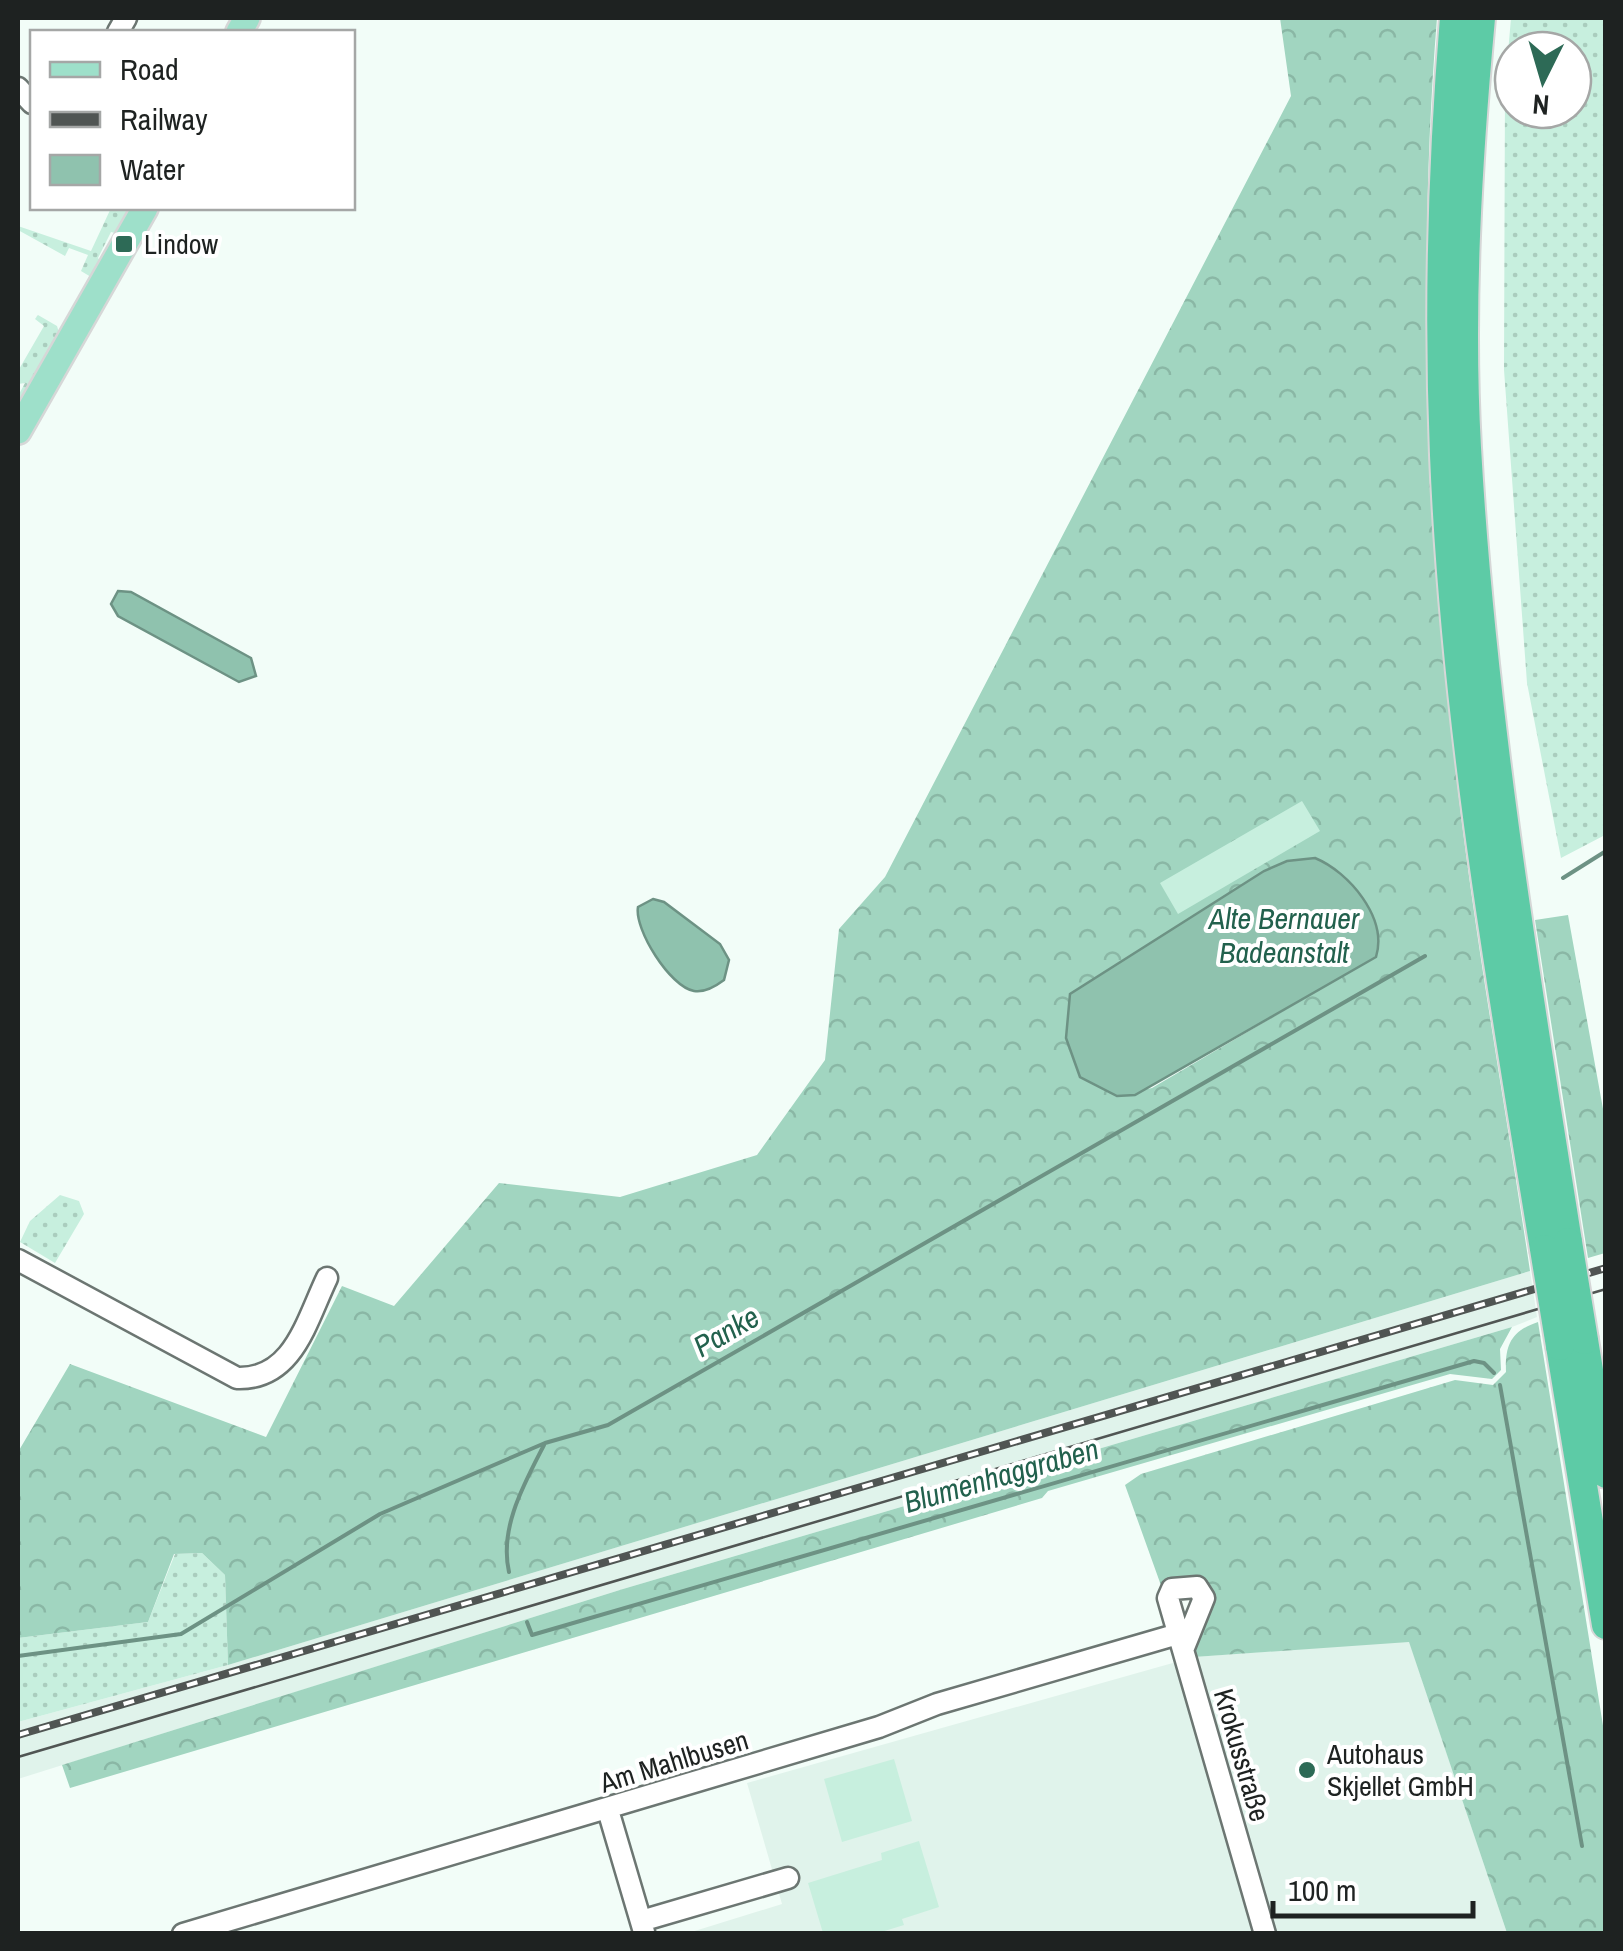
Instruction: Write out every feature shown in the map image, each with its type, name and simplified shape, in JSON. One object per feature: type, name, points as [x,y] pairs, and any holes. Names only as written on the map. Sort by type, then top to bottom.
[{"type":"highway","points":[[1454,18],[1440,286],[1444,457],[1468,746],[1572,1343],[1606,1625]]},
{"type":"highway","points":[[1481,18],[1467,280],[1468,463],[1498,790],[1556,1246]]},
{"type":"highway","points":[[1572,1343],[1606,1474]]},
{"type":"main road","points":[[18,431],[144,210]]},
{"type":"street","points":[[18,1260],[237,1378],[260,1378],[280,1369],[327,1278]]},
{"type":"street","name":"Am Mahlbusen","points":[[183,1934],[608,1810],[879,1727],[899,1716],[991,1687],[1181,1642]]},
{"type":"street","name":"Krokusstraße","points":[[1181,1642],[1266,1934]]},
{"type":"street","points":[[608,1810],[643,1927],[788,1878]]},
{"type":"shaded area","points":[[1511,18],[1605,18],[1605,835],[1561,858],[1527,683],[1504,370],[1505,130],[1593,130],[1593,30],[1510,30]]},
{"type":"shaded area","points":[[110,210],[128,210],[115,233],[111,232],[98,258],[102,263],[91,277],[81,271],[88,255],[69,248],[65,256],[18,230],[18,226],[91,251]]},
{"type":"shaded area","points":[[38,315],[57,326],[61,339],[18,416],[18,396],[25,383],[18,384],[18,371],[44,326],[35,319]]},
{"type":"shaded area","points":[[1302,801],[1320,831],[1178,914],[1160,883]]},
{"type":"shaded area","points":[[60,1195],[79,1201],[84,1214],[55,1263],[20,1242],[30,1221]]},
{"type":"shaded area","points":[[1530,1271],[1537,1317],[1512,1327],[623,1589],[18,1779],[18,1722],[228,1665]]},
{"type":"shaded area","points":[[202,1553],[225,1575],[228,1665],[18,1722],[18,1638],[148,1622],[175,1554]]},
{"type":"shaded area","points":[[1409,1641],[1507,1933],[685,1934],[782,1904],[747,1783],[1194,1657]]},
{"type":"shaded area","points":[[894,1759],[912,1821],[842,1842],[824,1779]]},
{"type":"shaded area","points":[[919,1841],[939,1907],[902,1919],[904,1925],[878,1933],[823,1933],[808,1883],[882,1860],[881,1853]]},
{"type":"green space","points":[[1280,18],[1437,18],[1427,283],[1436,549],[1467,862],[1530,1271],[228,1665],[225,1575],[202,1553],[174,1554],[148,1622],[18,1638],[18,1452],[70,1364],[266,1437],[342,1286],[394,1306],[499,1183],[620,1197],[757,1155],[825,1060],[839,929],[885,877],[1291,96]],"holes":[[[1287,861],[1375,957],[1152,1088],[1117,1096],[1070,994]]]},
{"type":"green space","points":[[1568,915],[1605,1120],[1605,1253],[1588,1258],[1535,920]]},
{"type":"green space","points":[[1538,1322],[1605,1738],[1605,1933],[1507,1933],[1409,1642],[1194,1657],[1192,1652],[1210,1589],[1163,1591],[1125,1485],[1141,1474],[1455,1380],[1493,1385],[1506,1372],[1512,1340],[1521,1330]]},
{"type":"green space","points":[[1512,1327],[1500,1349],[1501,1370],[1492,1379],[1450,1374],[1048,1491],[1042,1498],[70,1788],[62,1765],[623,1589]]},
{"type":"water","points":[[118,591],[131,592],[251,658],[256,676],[239,682],[118,616],[111,604]]},
{"type":"water","name":"Alte Bernauer Badeanstalt","points":[[1315,858],[1341,874],[1363,898],[1376,927],[1376,957],[1135,1095],[1117,1096],[1080,1077],[1066,1038],[1070,994],[1264,871],[1287,861]]},
{"type":"water","points":[[653,899],[664,902],[720,944],[729,960],[724,980],[706,990],[694,991],[665,968],[638,917],[638,907]]},
{"type":"waterway","name":"Panke","points":[[1563,878],[1606,851]]},
{"type":"waterway","name":"Panke","points":[[18,1656],[181,1634],[380,1514],[545,1443],[608,1425],[1425,956]]},
{"type":"waterway","name":"Blumenhaggraben","points":[[527,1622],[532,1635],[1474,1361],[1484,1363],[1494,1373]]},
{"type":"waterway","points":[[1500,1385],[1582,1846]]},
{"type":"waterway","points":[[509,1572],[510,1523],[544,1445]]},
{"type":"tram line","points":[[18,1757],[1606,1289]]},
{"type":"railway","points":[[18,1735],[1606,1268]]},
{"type":"place","name":"Lindow","points":[[124,244]]},
{"type":"place","name":"Autohaus Skjellet GmbH","points":[[1307,1770]]}]
